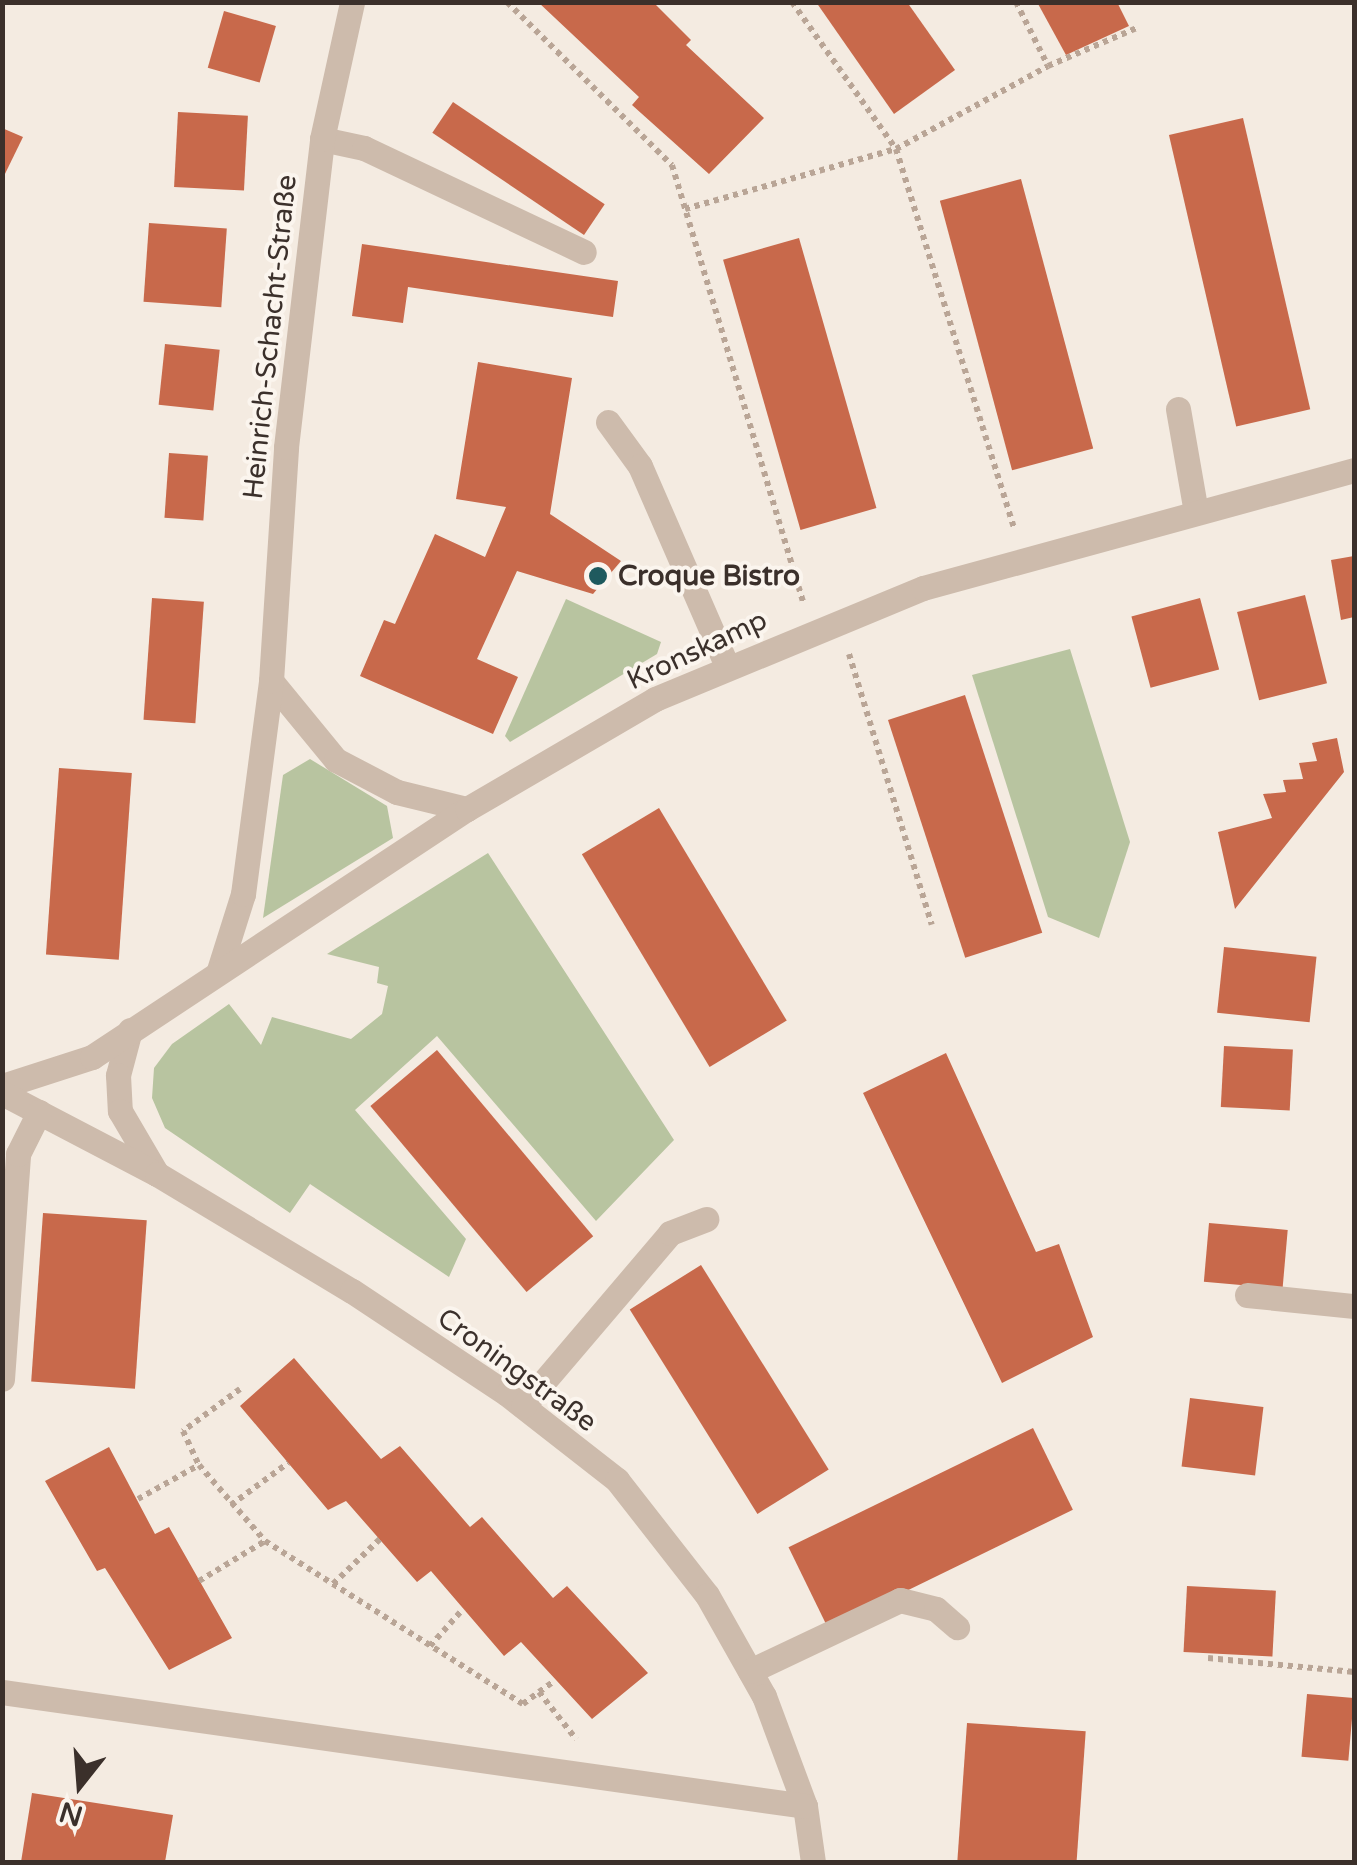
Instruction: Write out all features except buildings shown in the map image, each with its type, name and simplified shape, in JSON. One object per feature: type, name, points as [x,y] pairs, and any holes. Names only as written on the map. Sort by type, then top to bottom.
[{"type":"street","name":"Heinrich-Schacht-Straße","points":[[219,970],[244,894],[271,680],[286,447],[322,139],[352,2]]},
{"type":"street","points":[[322,139],[364,148],[584,252]]},
{"type":"street","points":[[1178,409],[1196,512]]},
{"type":"street","points":[[608,422],[640,466],[728,668]]},
{"type":"street","name":"Kronskamp","points":[[2,1090],[92,1056],[467,809],[655,699],[838,621],[1023,558],[1354,470]]},
{"type":"street","points":[[271,680],[336,760],[398,792],[467,809]]},
{"type":"street","points":[[130,1030],[118,1075],[120,1112],[157,1174]]},
{"type":"street","name":"Croningstraße","points":[[2,1090],[157,1174],[352,1291],[523,1406],[616,1480],[707,1596],[750,1671],[806,1806],[813,1862]]},
{"type":"street","points":[[2,1379],[18,1154],[39,1112]]},
{"type":"street","points":[[523,1406],[670,1233],[706,1219]]},
{"type":"street","points":[[1247,1295],[1354,1306]]},
{"type":"street","points":[[750,1671],[900,1600],[936,1608],[956,1627]]},
{"type":"street","points":[[2,1692],[806,1806]]},
{"type":"path","points":[[507,2],[672,165],[811,632]]},
{"type":"path","points":[[792,2],[896,149],[1023,558]]},
{"type":"path","points":[[1016,2],[1048,66]]},
{"type":"path","points":[[685,209],[896,149],[1048,66],[1139,27]]},
{"type":"path","points":[[838,621],[932,925]]},
{"type":"path","points":[[240,1389],[183,1431],[198,1465],[265,1541],[523,1704],[554,1681]]},
{"type":"path","points":[[231,1504],[288,1463]]},
{"type":"path","points":[[138,1499],[198,1465]]},
{"type":"path","points":[[333,1584],[380,1538]]},
{"type":"path","points":[[199,1581],[265,1541]]},
{"type":"path","points":[[430,1646],[463,1609]]},
{"type":"path","points":[[1208,1658],[1354,1672]]},
{"type":"path","points":[[538,1692],[576,1739]]},
{"type":"green space","points":[[566,599],[661,642],[657,654],[510,742],[505,736]]},
{"type":"green space","points":[[1070,649],[1130,842],[1099,938],[1048,917],[972,675]]},
{"type":"green space","points":[[310,759],[387,806],[393,838],[263,918],[283,775]]},
{"type":"green space","points":[[488,853],[674,1140],[596,1221],[437,1036],[355,1110],[466,1239],[449,1277],[310,1184],[290,1213],[165,1128],[152,1098],[154,1068],[172,1044],[229,1004],[261,1045],[272,1017],[351,1039],[382,1014],[388,986],[377,983],[379,967],[327,954]]},
{"type":"place","name":"Croque Bistro","points":[[598,576]]}]
